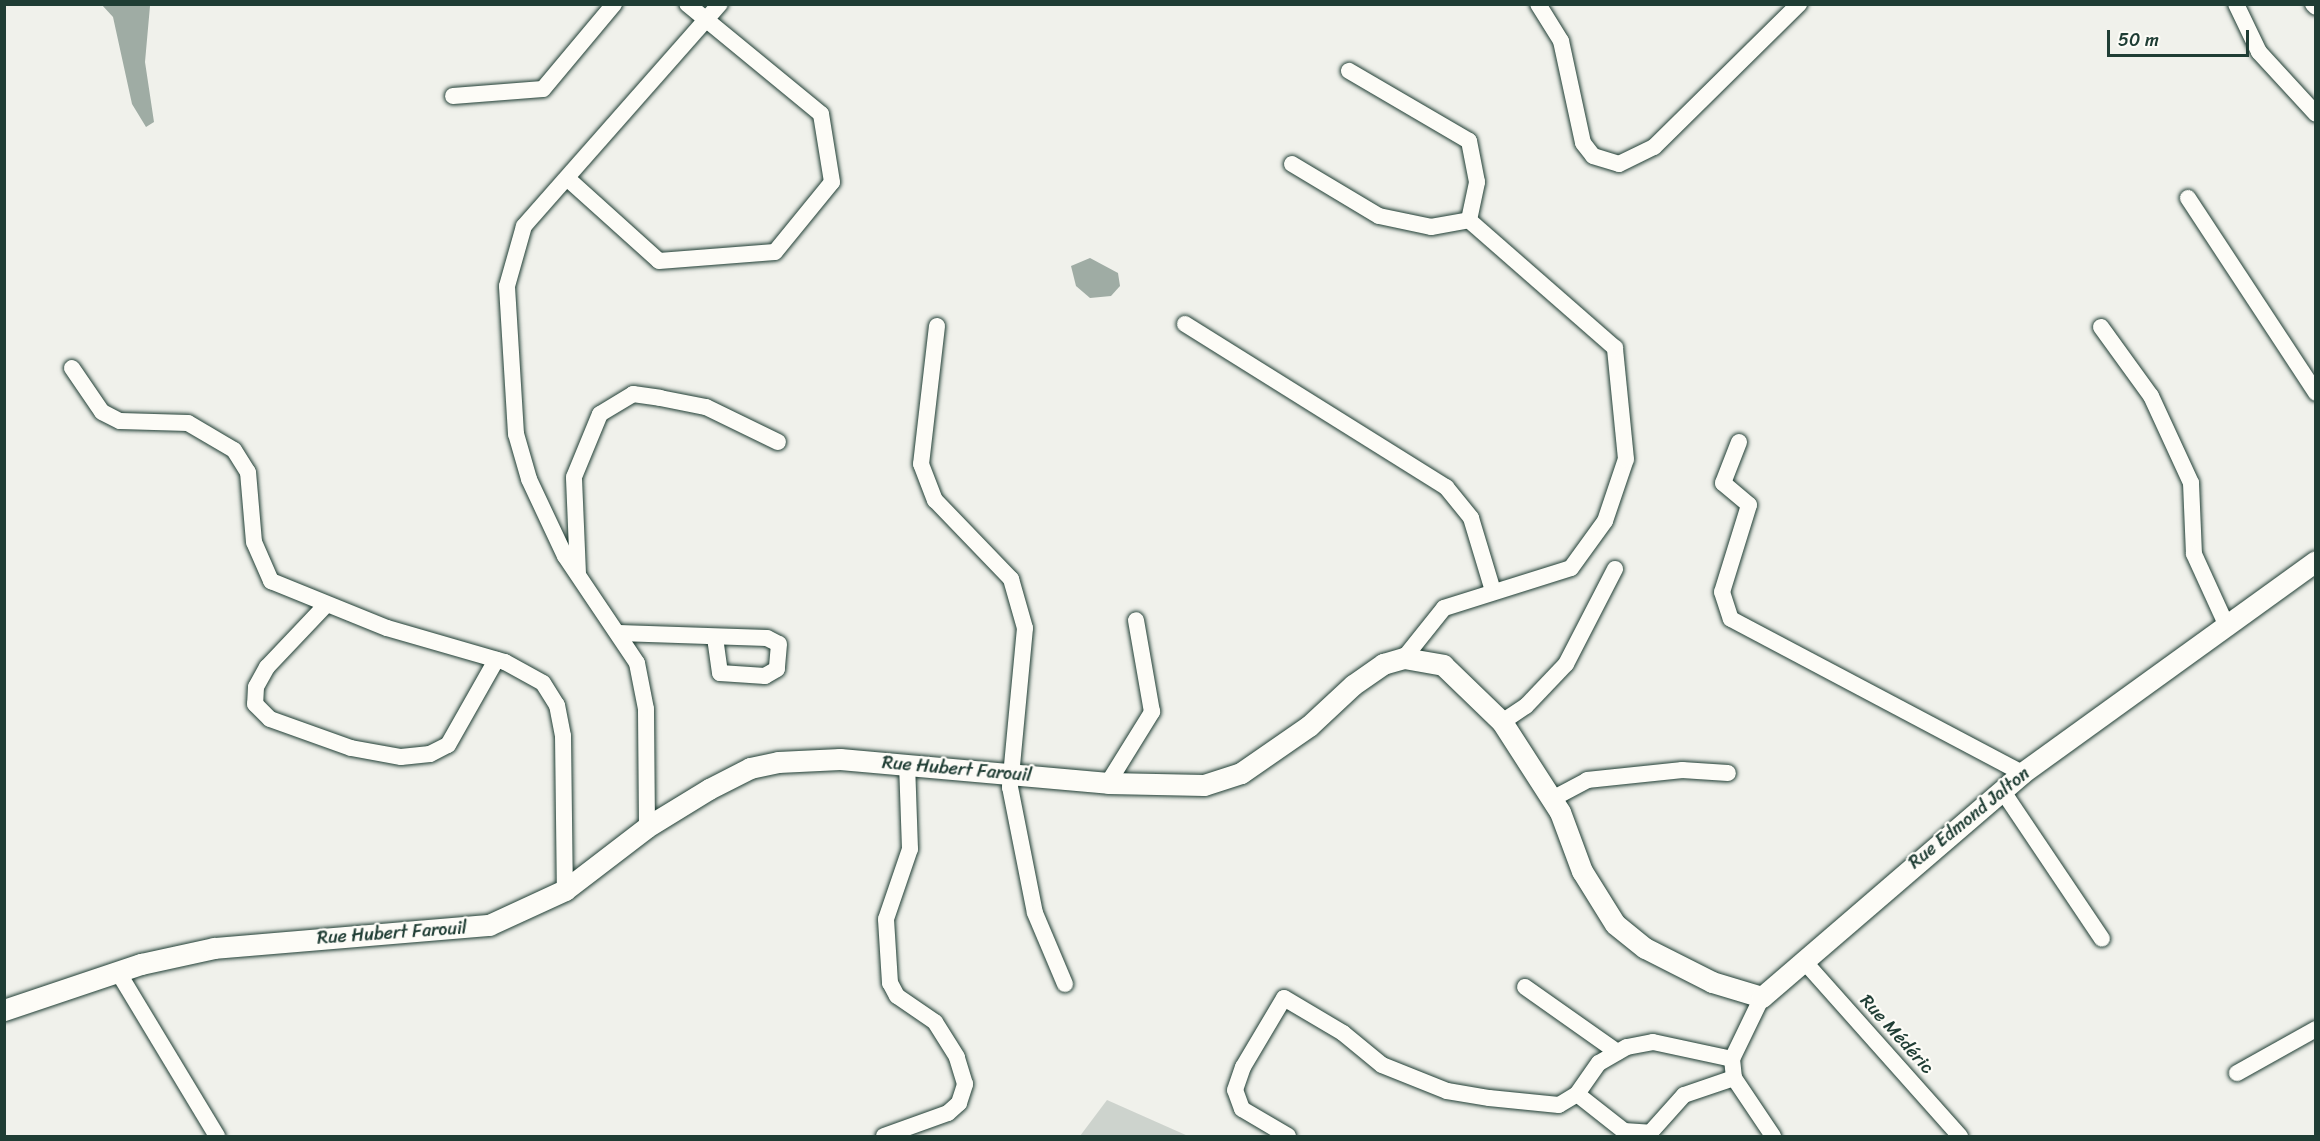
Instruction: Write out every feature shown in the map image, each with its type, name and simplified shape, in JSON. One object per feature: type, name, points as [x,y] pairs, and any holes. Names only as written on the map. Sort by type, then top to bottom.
[{"type":"street","points":[[453,96],[543,89],[614,4]]},
{"type":"street","points":[[568,179],[659,261],[776,252],[832,182],[821,114],[687,4]]},
{"type":"street","points":[[647,827],[646,709],[637,663],[546,522],[516,434],[507,286],[524,226],[568,179],[720,4]]},
{"type":"street","points":[[1538,4],[1561,41],[1583,143],[1593,156],[1619,164],[1654,147],[1799,4]]},
{"type":"street","points":[[2235,4],[2259,52],[2316,114]]},
{"type":"street","points":[[1349,71],[1469,141],[1477,182],[1470,220]]},
{"type":"street","points":[[1292,164],[1379,216],[1431,227],[1470,220]]},
{"type":"street","points":[[2188,198],[2316,393]]},
{"type":"street","points":[[1470,220],[1615,348],[1627,439],[1619,487],[1585,555],[1571,568],[1444,608],[1404,658],[1443,665],[1502,722],[1552,799],[1595,897],[1615,924],[1645,948],[1712,982],[1762,997]]},
{"type":"street","points":[[1185,324],[1446,487],[1471,518],[1493,591]]},
{"type":"street","points":[[937,326],[921,464],[935,500],[1011,579],[1025,628],[1009,774],[1035,913],[1065,984]]},
{"type":"street","points":[[2101,327],[2151,396],[2191,483],[2194,554],[2225,622]]},
{"type":"street","points":[[72,368],[102,412],[120,422],[189,423],[234,450],[248,472],[260,567],[271,581],[324,607],[496,660],[543,683],[557,705],[563,736],[565,890]]},
{"type":"street","points":[[578,574],[574,477],[600,414],[633,394],[660,398],[705,407],[778,442]]},
{"type":"street","points":[[1739,442],[1724,483],[1749,506],[1722,592],[1731,619],[2022,773]]},
{"type":"street","name":"Rue Edmond Jalton","points":[[1732,1059],[1762,997],[2002,790],[2225,622],[2316,561]]},
{"type":"street","points":[[1502,722],[1526,706],[1566,664],[1615,569]]},
{"type":"street","points":[[324,607],[267,667],[256,687],[255,704],[270,719],[351,748],[401,757],[448,745],[496,660]]},
{"type":"street","points":[[1108,783],[1152,712],[1136,620]]},
{"type":"street","points":[[619,633],[715,638]]},
{"type":"street","name":"Rue Hubert Farouil","points":[[4,1010],[118,972],[214,948],[458,931],[507,918],[565,890],[647,827],[760,766],[840,759],[1177,788],[1241,773],[1309,726],[1353,685],[1383,664],[1404,658]]},
{"type":"street","points":[[884,1137],[948,1113],[959,1103],[965,1084],[957,1057],[935,1022],[897,996],[890,983],[886,920],[909,849],[907,765]]},
{"type":"street","points":[[1552,799],[1600,778],[1682,770],[1728,773]]},
{"type":"street","points":[[2002,790],[2102,939]]},
{"type":"street","name":"Rue Médéric","points":[[1803,960],[1960,1137]]},
{"type":"street","points":[[118,972],[217,1137]]},
{"type":"street","points":[[1525,987],[1617,1052]]},
{"type":"street","points":[[1288,1137],[1242,1109],[1235,1090],[1243,1066],[1284,998],[1343,1033],[1382,1065],[1447,1091],[1559,1105],[1577,1094],[1599,1063],[1617,1052],[1653,1042],[1732,1059],[1734,1078],[1773,1137]]},
{"type":"street","points":[[2237,1073],[2316,1029]]},
{"type":"street","points":[[1577,1094],[1624,1131],[1650,1133],[1684,1095],[1734,1078]]},
{"type":"shaded area","points":[[102,5],[150,6],[145,62],[154,122],[146,127],[132,104],[113,17]]},
{"type":"shaded area","points":[[1090,258],[1118,273],[1120,286],[1111,296],[1090,298],[1076,286],[1071,266]]},
{"type":"shaded area","points":[[1107,1100],[1188,1136],[1080,1136]]}]
